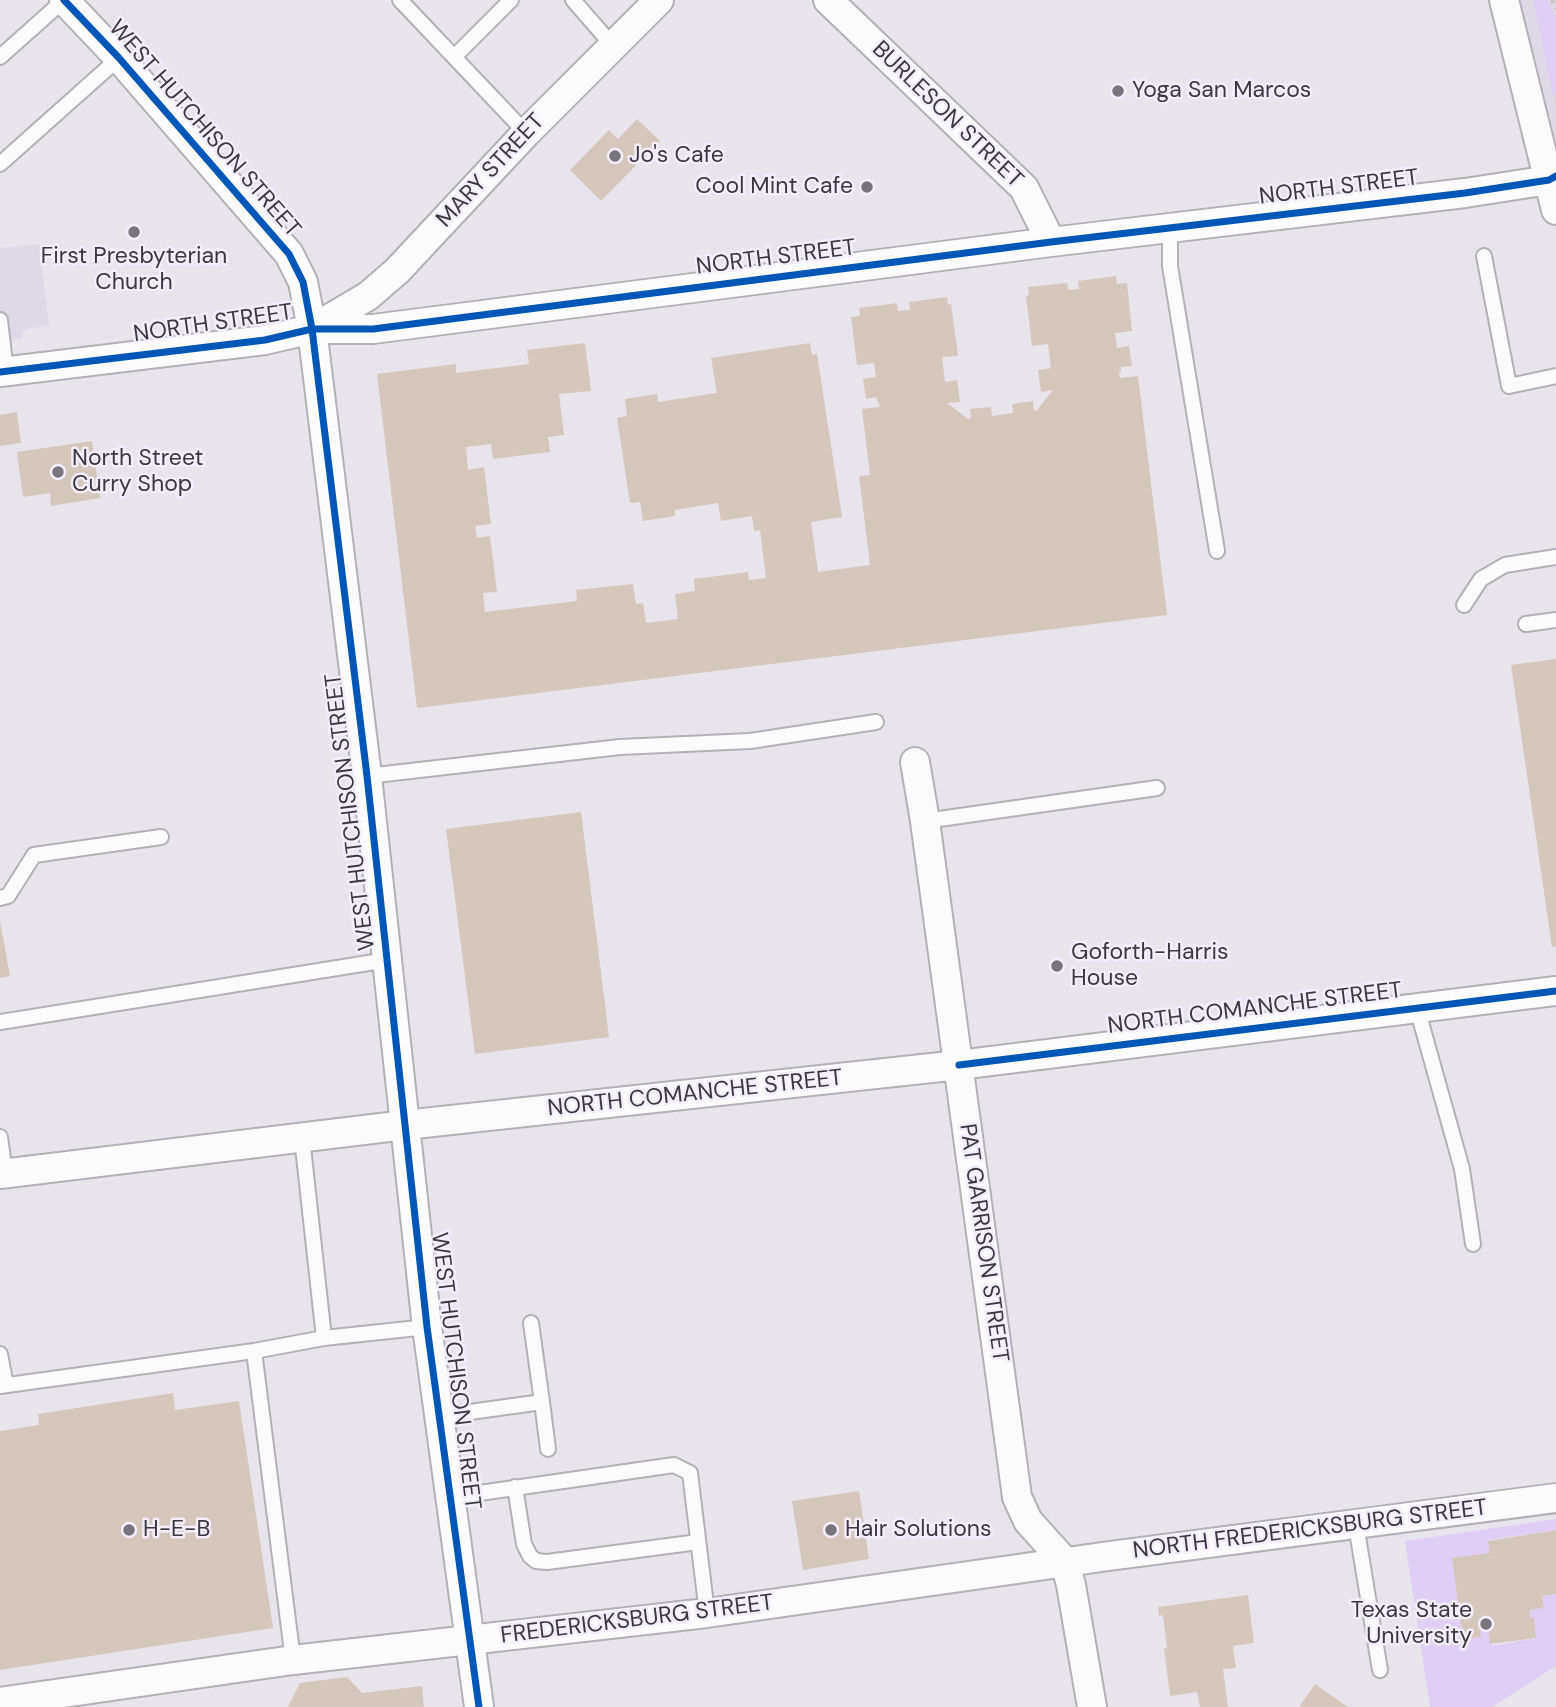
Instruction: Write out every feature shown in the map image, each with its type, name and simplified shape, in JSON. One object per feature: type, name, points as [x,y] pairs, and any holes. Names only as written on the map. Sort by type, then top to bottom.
[{"type":"street","name":"WEST HUTCHISON STREET","points":[[64,0],[119,58],[289,254],[303,282],[312,329],[367,776],[427,1327],[479,1707]]},
{"type":"street","name":"MARY STREET","points":[[312,329],[368,296],[397,271],[526,133],[659,0]]},
{"type":"street","name":"BURLESON STREET","points":[[828,0],[1024,188],[1051,242]]},
{"type":"street","points":[[1504,0],[1552,178],[1556,210]]},
{"type":"street","name":"NORTH STREET","points":[[3,371],[265,340],[312,329],[373,330],[1051,242],[1465,193],[1552,178]]},
{"type":"street","name":"PAT GARRISON STREET","points":[[915,762],[1017,1497],[1028,1521],[1065,1562],[1092,1707]]},
{"type":"street","name":"NORTH COMANCHE STREET","points":[[3,1174],[405,1125],[959,1065],[1556,991]]},
{"type":"street","name":"NORTH FREDERICKSBURG STREET","points":[[1065,1562],[1556,1498]]},
{"type":"street","name":"FREDERICKSBURG STREET","points":[[0,1702],[293,1660],[707,1613],[1065,1562]]},
{"type":"lane","points":[[0,57],[64,0]]},
{"type":"lane","points":[[400,0],[526,133]]},
{"type":"lane","points":[[454,57],[511,0]]},
{"type":"lane","points":[[573,0],[613,46]]},
{"type":"lane","points":[[0,164],[119,58]]},
{"type":"lane","points":[[1170,228],[1170,265],[1217,551]]},
{"type":"lane","points":[[1484,256],[1509,386],[1556,376]]},
{"type":"lane","points":[[0,320],[3,371]]},
{"type":"lane","points":[[1464,605],[1481,579],[1504,565],[1556,557]]},
{"type":"lane","points":[[1526,624],[1556,620]]},
{"type":"lane","points":[[367,776],[620,747],[750,741],[876,722]]},
{"type":"lane","points":[[925,821],[1157,788]]},
{"type":"lane","points":[[0,898],[8,896],[34,855],[161,837]]},
{"type":"lane","points":[[0,1021],[387,960]]},
{"type":"lane","points":[[1417,1008],[1462,1169],[1473,1244]]},
{"type":"lane","points":[[0,1137],[3,1174]]},
{"type":"lane","points":[[302,1138],[324,1338]]},
{"type":"lane","points":[[531,1323],[548,1449]]},
{"type":"lane","points":[[0,1354],[3,1386],[254,1351],[324,1338],[427,1327]]},
{"type":"lane","points":[[254,1351],[293,1660]]},
{"type":"lane","points":[[441,1416],[541,1402]]},
{"type":"lane","points":[[452,1497],[674,1465],[690,1474],[707,1613]]},
{"type":"lane","points":[[515,1487],[524,1544],[530,1556],[536,1560],[547,1562],[698,1542]]},
{"type":"lane","points":[[1356,1525],[1380,1670]]},
{"type":"path","points":[[1552,0],[1556,9]]},
{"type":"shaded area","points":[[1520,0],[1556,0],[1556,149],[1542,93]]},
{"type":"shaded area","points":[[1533,0],[1547,0],[1556,16],[1556,108]]},
{"type":"shaded area","points":[[39,244],[49,325],[27,329],[22,333],[23,338],[0,342],[0,248]]},
{"type":"shaded area","points":[[1556,1519],[1556,1530],[1488,1540],[1490,1553],[1453,1558],[1463,1639],[1481,1637],[1480,1629],[1488,1628],[1492,1646],[1536,1638],[1534,1618],[1530,1618],[1530,1610],[1544,1608],[1542,1596],[1556,1594],[1556,1666],[1492,1707],[1430,1707],[1405,1541]]},
{"type":"building","name":"Jo's Cafe","points":[[637,119],[660,141],[601,201],[570,170],[609,130],[618,139]]},
{"type":"building","points":[[1116,276],[1117,284],[1127,283],[1132,331],[1115,333],[1117,348],[1129,346],[1132,366],[1121,367],[1119,372],[1120,378],[1138,376],[1167,615],[417,708],[377,374],[456,364],[456,373],[529,364],[527,350],[585,343],[591,391],[559,394],[564,435],[548,437],[550,452],[493,459],[491,444],[466,447],[468,470],[484,467],[491,524],[475,526],[477,538],[490,536],[497,592],[483,593],[485,612],[577,601],[576,590],[633,584],[636,604],[643,603],[646,623],[678,619],[675,594],[695,591],[694,579],[748,572],[749,580],[766,578],[760,530],[754,531],[752,516],[721,521],[718,503],[675,510],[675,516],[643,521],[640,502],[630,503],[617,418],[627,416],[625,399],[657,394],[658,402],[717,393],[711,358],[810,343],[812,355],[817,354],[842,517],[811,522],[818,572],[870,565],[859,476],[870,475],[862,409],[880,407],[876,397],[866,399],[863,379],[876,377],[874,363],[857,365],[851,317],[860,316],[859,308],[897,303],[898,311],[910,310],[909,302],[947,297],[948,305],[951,304],[958,356],[942,357],[945,382],[957,380],[960,402],[947,403],[968,419],[971,418],[970,409],[991,407],[992,416],[1013,413],[1012,404],[1033,401],[1034,411],[1053,390],[1041,392],[1038,370],[1051,368],[1048,344],[1032,346],[1026,296],[1029,295],[1028,287],[1067,283],[1068,290],[1079,289],[1078,281]]},
{"type":"building","points":[[17,412],[21,443],[0,446],[0,415]]},
{"type":"building","name":"North Street Curry Shop","points":[[92,441],[100,498],[51,506],[50,493],[23,497],[17,452]]},
{"type":"building","points":[[1556,659],[1556,946],[1552,947],[1511,665]]},
{"type":"building","points":[[581,812],[609,1037],[475,1054],[446,829]]},
{"type":"building","points":[[0,921],[10,976],[0,978]]},
{"type":"building","name":"H-E-B","points":[[173,1393],[175,1410],[239,1401],[273,1628],[0,1670],[0,1431],[39,1425],[38,1414]]},
{"type":"building","name":"Hair Solutions","points":[[859,1491],[869,1559],[803,1570],[792,1501]]},
{"type":"building","points":[[1556,1530],[1556,1594],[1542,1596],[1544,1608],[1530,1610],[1530,1618],[1534,1617],[1536,1638],[1490,1644],[1488,1628],[1480,1629],[1481,1637],[1463,1639],[1452,1558],[1490,1553],[1488,1541]]},
{"type":"building","points":[[1248,1595],[1254,1643],[1233,1646],[1236,1668],[1223,1669],[1228,1707],[1200,1707],[1197,1692],[1170,1696],[1163,1615],[1159,1616],[1158,1607]]},
{"type":"building","points":[[347,1677],[362,1693],[422,1686],[424,1707],[288,1707],[300,1683]]},
{"type":"building","points":[[1315,1684],[1348,1707],[1299,1707]]},
{"type":"cycle path","points":[[64,0],[119,58],[289,254],[303,282],[312,329],[367,776],[427,1327],[479,1707]]},
{"type":"cycle path","points":[[0,372],[265,340],[312,329],[373,329],[1051,242],[1465,193],[1549,180],[1556,176]]},
{"type":"cycle path","points":[[959,1065],[1556,991]]},
{"type":"place","name":"Yoga San Marcos","points":[[1118,91]]},
{"type":"place","name":"Jo's Cafe","points":[[615,156]]},
{"type":"place","name":"Cool Mint Cafe","points":[[867,187]]},
{"type":"place","name":"First Presbyterian Church","points":[[134,232]]},
{"type":"place","name":"North Street Curry Shop","points":[[58,472]]},
{"type":"place","name":"Goforth-Harris House","points":[[1057,966]]},
{"type":"place","name":"H-E-B","points":[[129,1530]]},
{"type":"place","name":"Hair Solutions","points":[[831,1530]]},
{"type":"place","name":"Texas State University","points":[[1486,1624]]}]
